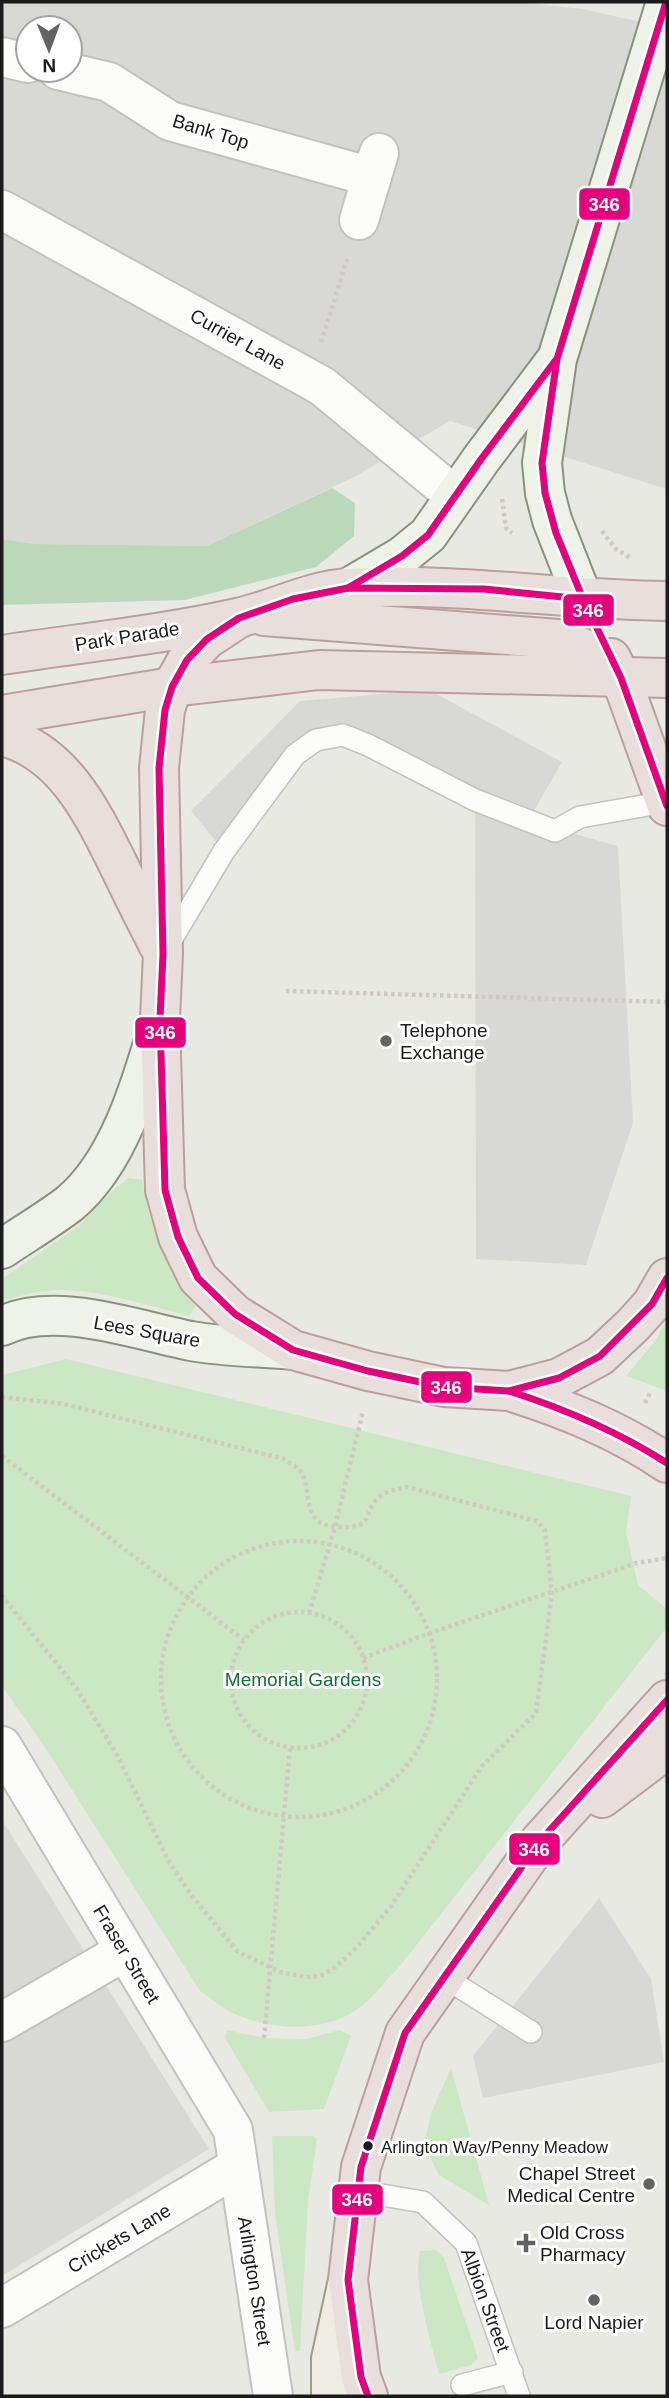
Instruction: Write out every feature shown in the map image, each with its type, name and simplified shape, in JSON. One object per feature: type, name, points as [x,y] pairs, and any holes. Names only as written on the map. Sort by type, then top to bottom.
[{"type":"highway","name":"Park Parade","points":[[2,655],[243,616],[293,599],[348,588],[484,589],[583,599],[667,601]]},
{"type":"highway","points":[[583,599],[621,678],[666,804]]},
{"type":"highway","points":[[621,678],[595,654],[558,639],[243,616],[200,646],[187,660],[172,687],[165,710],[159,768],[163,954],[160,1019],[165,1190],[178,1237],[198,1278],[235,1314],[293,1350],[368,1371],[444,1387],[509,1391],[561,1407],[623,1434],[667,1463]]},
{"type":"highway","points":[[2,715],[172,687],[343,669],[667,678]]},
{"type":"highway","points":[[2,736],[28,745],[66,776],[98,825],[163,954]]},
{"type":"highway","points":[[509,1391],[559,1378],[600,1356],[645,1311],[667,1278]]},
{"type":"highway","points":[[368,2396],[361,2378],[348,2280],[361,2167],[405,2033],[540,1841],[667,1700]]},
{"type":"highway","points":[[540,1841],[667,1749]]},
{"type":"main road","points":[[583,599],[556,533],[545,493],[542,463],[557,359],[666,2]]},
{"type":"main road","points":[[348,588],[402,556],[428,535],[557,359]]},
{"type":"main road","points":[[2,1249],[20,1227],[70,1203],[88,1185],[118,1138],[138,1092],[160,1019]]},
{"type":"main road","name":"Lees Square","points":[[2,1326],[35,1316],[57,1316],[123,1325],[194,1341],[293,1350]]},
{"type":"main road","points":[[331,2396],[331,2359],[348,2280]]},
{"type":"street","name":"Bank Top","points":[[84,76],[109,82],[170,121],[375,165],[359,220]]},
{"type":"street","name":"Currier Lane","points":[[2,210],[322,386],[455,496]]},
{"type":"street","name":"Fraser Street","points":[[6,1760],[233,2130],[237,2166]]},
{"type":"street","points":[[2,2022],[125,1951]]},
{"type":"street","name":"Crickets Lane","points":[[2,2308],[237,2166]]},
{"type":"street","name":"Arlington Street","points":[[237,2166],[271,2396]]},
{"type":"lane","points":[[163,954],[224,851],[295,755],[316,740],[343,735],[475,800],[555,831],[580,817],[666,804]]},
{"type":"lane","points":[[444,1977],[531,2032]]},
{"type":"lane","name":"Albion Street","points":[[358,2191],[423,2202],[466,2243],[519,2396]]},
{"type":"lane","points":[[462,2385],[512,2372]]},
{"type":"path","points":[[321,342],[359,220]]},
{"type":"path","points":[[286,991],[667,1002]]},
{"type":"path","points":[[2,1397],[64,1404],[284,1459],[299,1469],[304,1478],[310,1511],[321,1523],[335,1527],[356,1527],[364,1522],[377,1499],[390,1491],[407,1487],[537,1521],[545,1530],[552,1593],[536,1713],[482,1766],[391,1906],[344,1960],[320,1976],[306,1977],[270,1968],[237,1951],[192,1896],[169,1862],[117,1755],[77,1689],[2,1596]]},
{"type":"path","points":[[309,1613],[330,1546],[355,1445]]},
{"type":"path","points":[[2,1456],[244,1640]]},
{"type":"path","points":[[281,1542],[307,1542],[330,1546],[357,1555],[383,1569],[419,1605],[435,1651],[433,1711],[426,1732],[400,1769],[367,1797],[346,1808],[323,1815],[283,1817],[257,1811],[218,1793],[193,1770],[172,1737],[161,1695],[161,1674],[167,1639],[188,1595],[234,1556],[260,1546],[281,1542]]},
{"type":"path","points":[[363,1658],[637,1563],[667,1558]]},
{"type":"path","points":[[291,1612],[327,1618],[342,1628],[355,1642],[367,1675],[361,1708],[351,1723],[339,1735],[308,1747],[290,1748],[264,1739],[248,1725],[236,1707],[231,1679],[232,1666],[244,1640],[257,1626],[272,1617],[291,1612]]},
{"type":"path","points":[[264,2038],[290,1748]]},
{"type":"shaded area","points":[[2,2],[521,2],[583,9],[667,28],[667,489],[450,421],[354,477],[207,546],[35,544],[2,539]]},
{"type":"shaded area","points":[[429,690],[562,762],[528,821],[618,846],[633,1123],[586,1265],[476,1259],[475,800],[343,735],[295,755],[224,851],[191,811],[300,701]]},
{"type":"shaded area","points":[[2,1820],[209,2149],[2,2276]]},
{"type":"shaded area","points":[[599,1898],[651,1979],[664,2062],[483,2098],[473,2056]]},
{"type":"green space","points":[[332,488],[355,503],[354,536],[316,567],[185,600],[2,605],[2,539],[35,544],[207,546]]},
{"type":"green space","points":[[128,1178],[142,1180],[150,1216],[161,1246],[197,1305],[189,1316],[113,1296],[82,1291],[42,1291],[2,1301],[2,1279],[80,1225],[100,1202]]},
{"type":"green space","points":[[667,1319],[667,1391],[626,1376],[656,1340]]},
{"type":"green space","name":"Memorial Gardens","points":[[66,1359],[631,1496],[626,1532],[638,1585],[667,1609],[667,1627],[400,1966],[372,1997],[348,2015],[318,2025],[301,2027],[268,2024],[232,2013],[200,1991],[44,1746],[2,1686],[2,1375]]},
{"type":"green space","points":[[227,2030],[264,2038],[307,2039],[340,2030],[351,2036],[324,2109],[269,2112],[225,2038]]},
{"type":"green space","points":[[451,2068],[489,2205],[439,2175],[424,2145],[431,2113]]},
{"type":"green space","points":[[272,2136],[313,2136],[317,2139],[308,2201],[300,2351],[295,2352],[275,2213]]},
{"type":"green space","points":[[436,2250],[444,2258],[478,2358],[471,2365],[439,2374],[418,2279],[420,2251]]},
{"type":"transit line","name":"346","points":[[666,2],[557,359],[542,463],[545,493],[556,533],[583,599],[621,678],[667,806]]},
{"type":"transit line","name":"346","points":[[348,588],[402,556],[428,535],[555,361]]},
{"type":"transit line","name":"346","points":[[583,599],[484,589],[348,588],[293,599],[239,618],[207,639],[187,660],[172,687],[165,710],[159,768],[163,954],[160,1019],[165,1190],[178,1237],[198,1278],[235,1314],[293,1350],[368,1371],[444,1387],[509,1391],[559,1378],[600,1356],[652,1304],[667,1278]]},
{"type":"transit line","name":"346","points":[[509,1391],[590,1422],[667,1463]]},
{"type":"transit line","name":"346","points":[[368,2396],[361,2377],[348,2280],[361,2167],[405,2033],[540,1841],[667,1700]]},
{"type":"place","name":"Telephone Exchange","points":[[386,1041]]},
{"type":"place","name":"Arlington Way/Penny Meadow","points":[[368,2146]]},
{"type":"place","name":"Chapel Street Medical Centre","points":[[649,2184]]},
{"type":"place","name":"Old Cross Pharmacy","points":[[526,2243]]},
{"type":"place","name":"Lord Napier","points":[[594,2300]]}]
